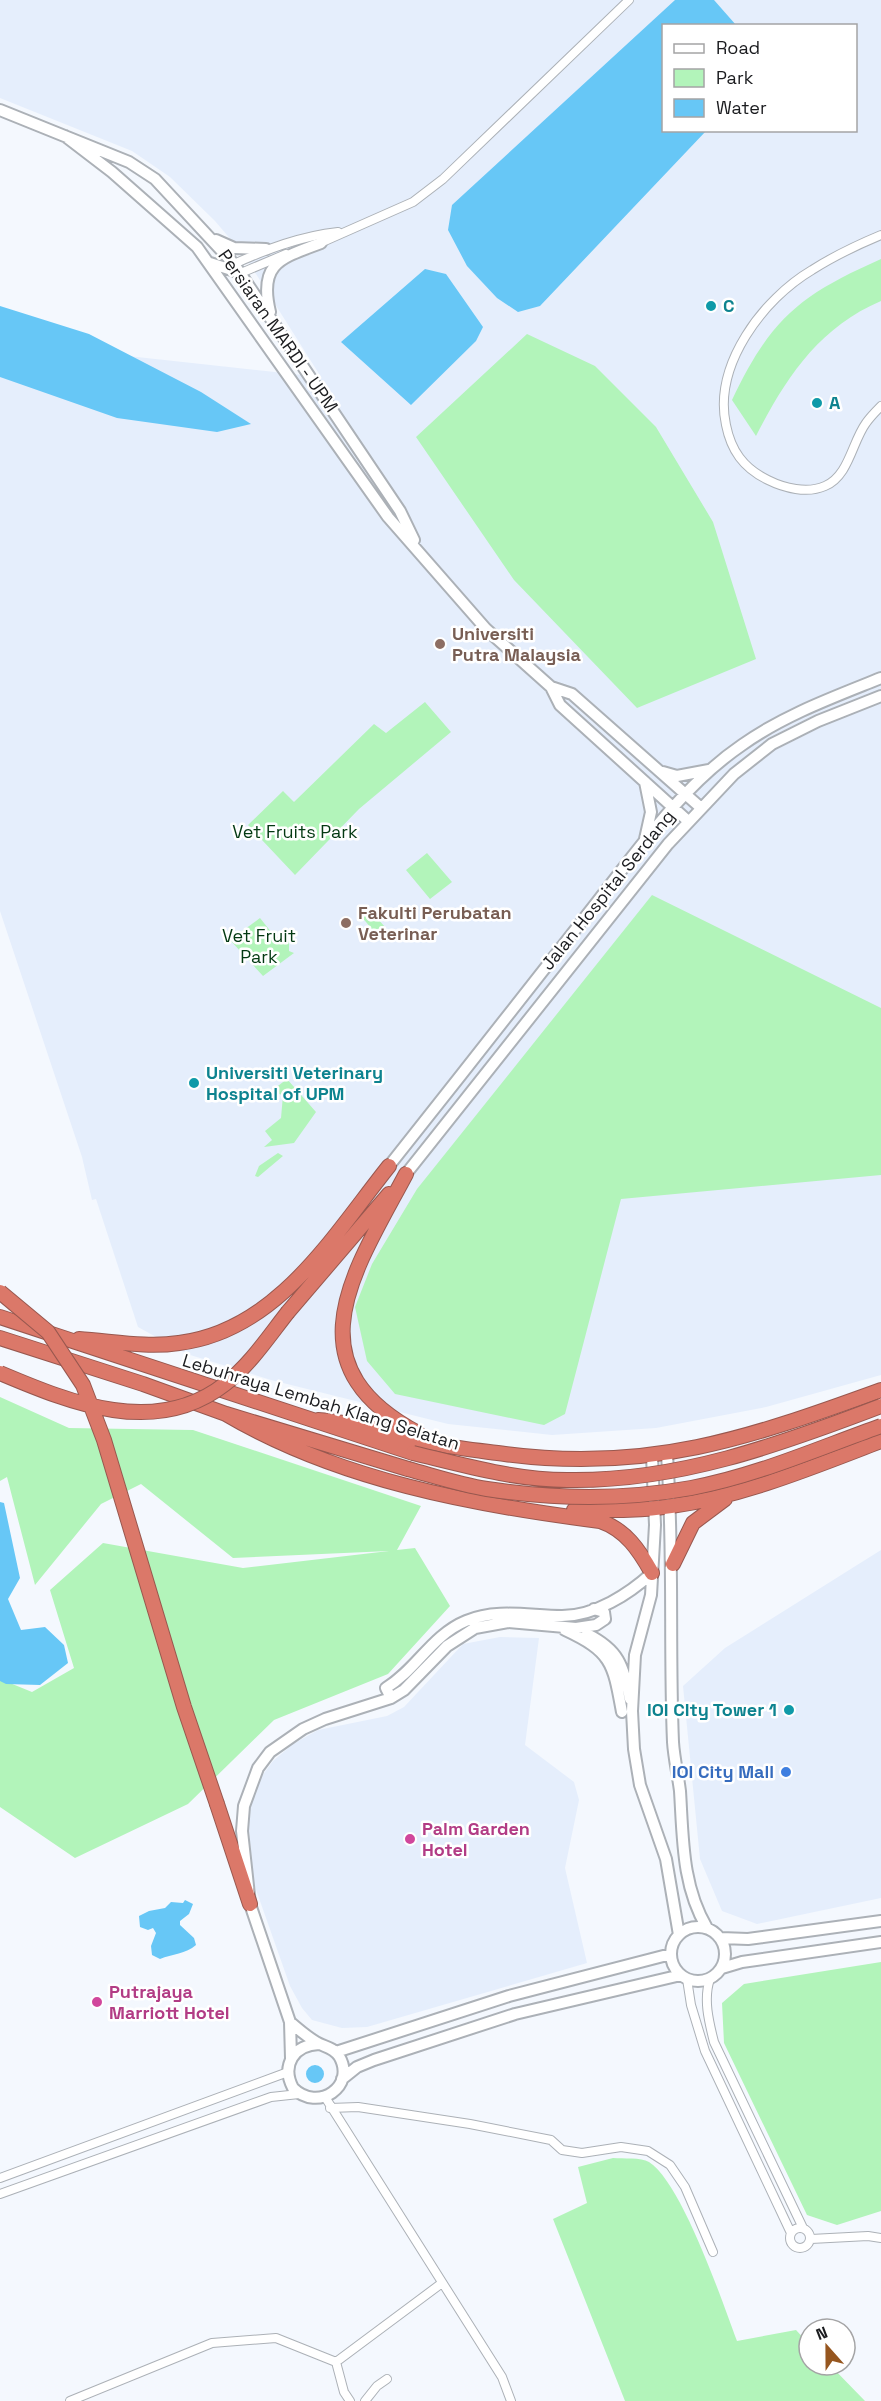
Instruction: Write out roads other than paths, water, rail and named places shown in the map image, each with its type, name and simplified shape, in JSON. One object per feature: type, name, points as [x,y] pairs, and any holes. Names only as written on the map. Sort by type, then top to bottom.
[{"type":"highway","points":[[62,1338],[149,1345],[181,1343],[220,1331],[260,1312],[299,1279],[389,1166]]},
{"type":"highway","points":[[0,1373],[77,1404],[127,1412],[173,1409],[204,1398],[226,1383],[406,1174]]},
{"type":"highway","points":[[406,1174],[349,1285],[343,1314],[342,1342],[354,1378],[368,1399],[396,1422],[438,1444]]},
{"type":"highway","points":[[0,1292],[48,1332],[83,1385],[104,1440],[184,1707],[250,1904]]},
{"type":"highway","name":"Lebuhraya Lembah Klang Selatan","points":[[0,1317],[413,1453],[489,1470],[565,1480],[629,1477],[690,1469],[786,1442],[881,1406]]},
{"type":"highway","name":"Lebuhraya Lembah Klang Selatan","points":[[0,1338],[143,1384],[226,1414],[408,1469],[486,1489],[566,1496],[630,1496],[694,1488],[776,1464],[881,1426]]},
{"type":"highway","points":[[318,1420],[353,1423],[438,1444],[561,1460],[659,1456],[785,1425],[881,1390]]},
{"type":"highway","points":[[226,1414],[269,1438],[352,1470],[428,1491],[515,1510],[600,1521],[612,1525],[625,1534],[652,1573]]},
{"type":"highway","points":[[515,1510],[670,1506],[740,1490],[802,1472],[881,1441]]},
{"type":"highway","points":[[673,1564],[693,1523],[714,1505],[740,1490]]},
{"type":"street","points":[[272,320],[266,293],[269,275],[280,259],[413,202],[443,179],[629,0]]},
{"type":"street","name":"Persiaran MARDI - UPM","points":[[0,110],[129,162],[155,179],[210,237],[272,320],[400,511],[418,549]]},
{"type":"street","name":"Persiaran MARDI - UPM","points":[[65,136],[179,229],[209,262],[388,517],[418,549],[457,598],[486,629],[551,687],[560,705],[688,821]]},
{"type":"street","points":[[210,237],[234,248],[266,249],[320,234],[342,232]]},
{"type":"street","points":[[881,235],[810,271],[765,310],[734,358],[723,402],[729,441],[736,455],[748,468],[782,486],[799,489],[825,486],[838,477],[865,423],[881,406]]},
{"type":"street","points":[[209,262],[236,270],[321,243]]},
{"type":"street","points":[[232,294],[236,270],[266,249]]},
{"type":"street","name":"Jalan Hospital Serdang","points":[[389,1166],[644,842],[685,795],[711,770],[764,730],[810,706],[881,678]]},
{"type":"street","name":"Persiaran MARDI - UPM","points":[[551,687],[572,694],[700,807]]},
{"type":"street","name":"Jalan Hospital Serdang","points":[[406,1174],[700,807],[734,774],[772,744],[818,721],[881,696]]},
{"type":"street","points":[[657,770],[677,776],[711,770]]},
{"type":"street","points":[[644,842],[651,812],[645,782]]},
{"type":"street","points":[[659,1456],[670,1506],[673,1564],[670,1612],[673,1744],[680,1791],[681,1843],[698,1913],[707,1928],[721,1938],[748,1939],[881,1921]]},
{"type":"street","points":[[627,1712],[635,1655],[651,1595],[659,1456]]},
{"type":"street","points":[[391,1698],[386,1688],[398,1681],[442,1635],[466,1621],[565,1616],[594,1609],[627,1594],[652,1573]]},
{"type":"street","points":[[594,1609],[604,1612],[602,1622],[576,1628],[508,1618],[475,1628],[447,1646],[404,1690],[391,1698],[325,1719],[303,1729],[270,1752],[258,1768],[244,1806],[242,1831],[250,1904],[290,2022],[291,2058],[288,2072],[289,2080],[299,2094],[307,2098],[325,2097],[336,2090],[342,2079],[357,2067],[515,2014],[587,1995],[684,1977],[702,1982],[710,1979],[722,1968],[742,1962],[881,1942]]},
{"type":"street","points":[[559,1627],[588,1641],[605,1654],[615,1674],[627,1712]]},
{"type":"street","points":[[576,1628],[604,1643],[618,1657],[640,1785],[666,1859],[679,1935],[671,1954],[675,1969],[684,1977],[705,2051],[791,2233],[791,2242],[798,2248],[808,2245],[811,2239],[809,2232],[803,2228],[714,2042],[708,2021],[707,1988],[710,1979]]},
{"type":"street","points":[[679,1935],[692,1928],[707,1928]]},
{"type":"street","points":[[721,1938],[726,1953],[722,1968]]},
{"type":"street","points":[[336,2052],[509,1996],[671,1954]]},
{"type":"street","points":[[290,2022],[319,2044],[336,2052],[342,2065],[342,2079]]},
{"type":"street","points":[[291,2058],[299,2049],[319,2044]]},
{"type":"street","points":[[0,2178],[288,2072]]},
{"type":"street","points":[[0,2194],[271,2097],[299,2094]]},
{"type":"street","points":[[325,2097],[502,2377],[511,2401]]},
{"type":"street","points":[[330,2108],[358,2107],[470,2124],[551,2140],[562,2150],[572,2152],[582,2153],[621,2147],[648,2151],[670,2165],[685,2187],[713,2252]]},
{"type":"street","points":[[791,2233],[796,2228],[803,2228]]},
{"type":"street","points":[[811,2239],[868,2236],[881,2238]]},
{"type":"street","points":[[336,2362],[442,2283]]},
{"type":"street","points":[[70,2401],[212,2343],[276,2338],[336,2362]]},
{"type":"street","points":[[336,2362],[344,2392],[350,2401]]},
{"type":"street","points":[[365,2401],[377,2386],[387,2379]]},
{"type":"water","points":[[675,0],[714,0],[735,24],[662,24],[662,132],[705,132],[540,306],[518,312],[497,298],[467,266],[448,230],[452,205]]},
{"type":"water","points":[[425,269],[446,274],[483,327],[476,341],[411,405],[341,342]]},
{"type":"water","points":[[0,306],[89,334],[201,392],[251,424],[217,432],[117,418],[0,377]]},
{"type":"water","points":[[0,1502],[4,1503],[20,1578],[8,1599],[21,1630],[45,1627],[64,1645],[68,1663],[40,1685],[6,1684],[0,1681]]},
{"type":"water","points":[[185,1900],[193,1904],[189,1914],[180,1921],[180,1925],[194,1938],[196,1945],[183,1952],[160,1959],[152,1955],[151,1946],[156,1933],[153,1928],[148,1930],[140,1927],[139,1916],[149,1911],[165,1908],[171,1902],[183,1903]]},
{"type":"water","points":[[315,2065],[321,2068],[324,2074],[321,2080],[315,2083],[309,2080],[306,2074],[309,2068]]},
{"type":"place","name":"C","points":[[711,306]]},
{"type":"place","name":"A","points":[[817,403]]},
{"type":"place","name":"Universiti Putra Malaysia","points":[[440,644]]},
{"type":"place","name":"Fakulti Perubatan Veterinar","points":[[346,923]]},
{"type":"place","name":"Universiti Veterinary Hospital of UPM","points":[[194,1083]]},
{"type":"place","name":"IOI CIty Tower 1","points":[[789,1710]]},
{"type":"place","name":"IOI City Mall","points":[[786,1772]]},
{"type":"place","name":"Palm Garden Hotel","points":[[410,1839]]},
{"type":"place","name":"Putrajaya Marriott Hotel","points":[[97,2002]]},
{"type":"park label","name":"Vet Fruits Park","points":[[295,832]]},
{"type":"park label","name":"Vet Fruit Park","points":[[259,946]]}]
